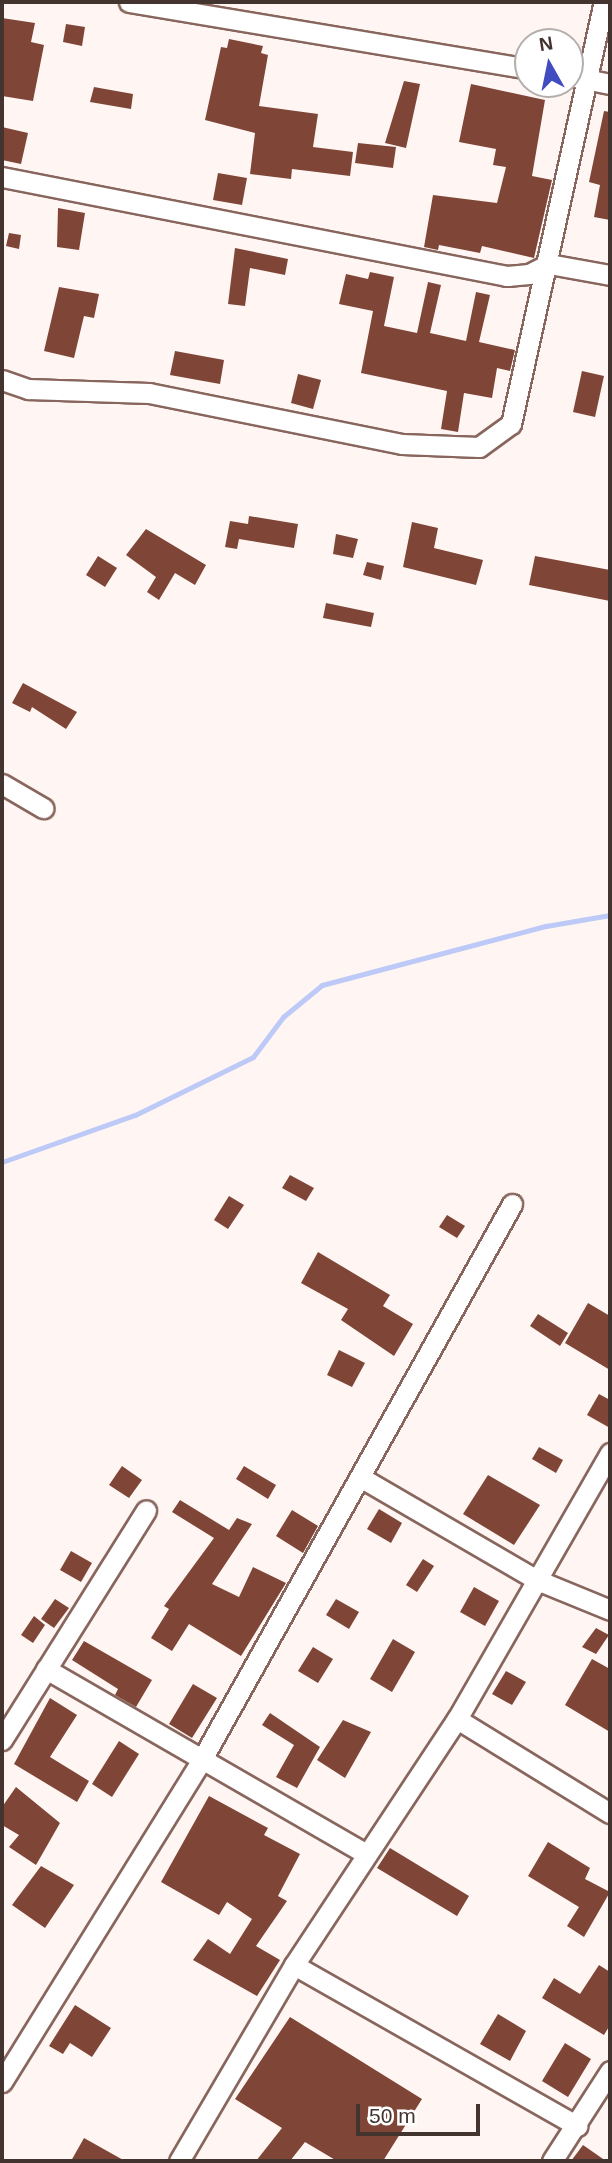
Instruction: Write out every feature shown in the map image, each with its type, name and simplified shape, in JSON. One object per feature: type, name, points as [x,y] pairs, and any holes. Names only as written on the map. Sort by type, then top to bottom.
[{"type":"street","points":[[129,2],[218,9],[514,66]]},
{"type":"street","points":[[584,63],[604,2]]},
{"type":"street","points":[[584,79],[610,84]]},
{"type":"street","points":[[2,380],[28,389],[149,393],[402,444],[478,447],[512,424],[549,264],[576,98]]},
{"type":"street","points":[[2,177],[507,276],[529,274],[549,264],[610,275]]},
{"type":"street","points":[[2,784],[43,808]]},
{"type":"street","points":[[2,2082],[201,1761],[512,1204]]},
{"type":"street","points":[[179,2161],[294,1965],[457,1719],[610,1453]]},
{"type":"street","points":[[360,1477],[537,1580],[610,1610]]},
{"type":"street","points":[[2,1740],[146,1510]]},
{"type":"street","points":[[47,1669],[201,1761],[366,1854]]},
{"type":"street","points":[[457,1719],[610,1813]]},
{"type":"street","points":[[294,1965],[577,2126]]},
{"type":"street","points":[[552,2161],[610,2071]]},
{"type":"building","points":[[2,18],[35,23],[31,42],[44,45],[33,101],[2,96]]},
{"type":"building","points":[[66,24],[85,27],[82,46],[63,42]]},
{"type":"building","points":[[229,39],[263,46],[261,53],[268,55],[259,106],[318,114],[313,147],[353,152],[350,176],[292,169],[291,179],[250,174],[255,133],[205,120],[221,47],[227,48]]},
{"type":"building","points":[[404,81],[420,84],[406,148],[385,143]]},
{"type":"building","points":[[471,84],[514,93],[514,98],[545,100],[532,176],[552,180],[534,258],[482,246],[480,253],[439,245],[438,250],[424,247],[433,195],[497,203],[506,167],[493,165],[496,149],[459,142]]},
{"type":"building","points":[[94,87],[133,94],[131,109],[90,102]]},
{"type":"building","points":[[604,111],[610,112],[610,220],[594,217],[600,185],[589,182]]},
{"type":"building","points":[[2,127],[28,133],[21,164],[2,160]]},
{"type":"building","points":[[358,143],[396,147],[393,168],[355,163]]},
{"type":"building","points":[[218,173],[247,178],[242,205],[213,200]]},
{"type":"building","points":[[58,208],[85,213],[79,250],[57,247]]},
{"type":"building","points":[[9,233],[21,235],[19,249],[6,246]]},
{"type":"building","points":[[235,248],[288,259],[285,275],[250,268],[245,306],[228,304]]},
{"type":"building","points":[[370,272],[394,277],[384,326],[417,333],[428,282],[441,285],[430,333],[466,341],[476,292],[490,295],[479,342],[515,350],[510,371],[497,368],[492,398],[464,393],[458,432],[441,429],[447,391],[361,373],[373,311],[339,304],[346,274],[368,279]]},
{"type":"building","points":[[59,287],[99,294],[94,318],[84,316],[74,358],[44,351]]},
{"type":"building","points":[[175,351],[224,360],[220,384],[170,375]]},
{"type":"building","points":[[582,371],[604,376],[595,417],[573,412]]},
{"type":"building","points":[[298,374],[321,380],[313,409],[291,403]]},
{"type":"building","points":[[249,516],[298,524],[294,548],[239,539],[237,549],[225,547],[230,521],[248,524]]},
{"type":"building","points":[[412,522],[438,528],[434,548],[483,560],[476,585],[403,567]]},
{"type":"building","points":[[146,529],[206,565],[195,585],[175,573],[159,600],[147,592],[156,577],[126,555]]},
{"type":"building","points":[[336,534],[358,539],[353,558],[333,554]]},
{"type":"building","points":[[98,556],[117,568],[105,587],[86,575]]},
{"type":"building","points":[[535,556],[610,570],[610,601],[529,585]]},
{"type":"building","points":[[367,562],[384,566],[381,580],[363,575]]},
{"type":"building","points":[[326,603],[374,613],[371,627],[323,618]]},
{"type":"building","points":[[23,683],[77,712],[66,729],[32,707],[30,712],[12,703]]},
{"type":"building","points":[[290,1175],[314,1188],[306,1201],[282,1188]]},
{"type":"building","points":[[229,1196],[244,1205],[228,1229],[214,1220]]},
{"type":"building","points":[[447,1215],[465,1226],[457,1238],[439,1227]]},
{"type":"building","points":[[318,1252],[390,1295],[383,1306],[413,1324],[394,1356],[341,1320],[348,1309],[301,1283]]},
{"type":"building","points":[[588,1303],[610,1316],[610,1370],[565,1343]]},
{"type":"building","points":[[538,1314],[568,1333],[560,1346],[530,1326]]},
{"type":"building","points":[[339,1350],[365,1363],[352,1387],[327,1375]]},
{"type":"building","points":[[599,1394],[610,1400],[610,1428],[587,1415]]},
{"type":"building","points":[[539,1447],[563,1460],[556,1473],[532,1459]]},
{"type":"building","points":[[122,1466],[142,1480],[129,1498],[109,1485]]},
{"type":"building","points":[[244,1466],[276,1485],[268,1499],[236,1479]]},
{"type":"building","points":[[488,1475],[540,1505],[514,1545],[463,1514]]},
{"type":"building","points":[[180,1500],[229,1530],[237,1518],[252,1524],[212,1584],[239,1597],[253,1567],[286,1583],[241,1656],[189,1624],[172,1651],[151,1638],[169,1609],[164,1606],[214,1538],[172,1512]]},
{"type":"building","points":[[379,1509],[402,1523],[391,1543],[367,1529]]},
{"type":"building","points":[[292,1510],[318,1526],[303,1553],[276,1536]]},
{"type":"building","points":[[71,1551],[92,1563],[81,1582],[60,1570]]},
{"type":"building","points":[[423,1559],[434,1566],[417,1592],[406,1585]]},
{"type":"building","points":[[474,1587],[499,1601],[485,1626],[460,1612]]},
{"type":"building","points":[[55,1599],[69,1608],[54,1628],[41,1619]]},
{"type":"building","points":[[336,1599],[359,1612],[349,1629],[326,1615]]},
{"type":"building","points":[[34,1616],[45,1625],[33,1643],[21,1635]]},
{"type":"building","points":[[596,1628],[609,1635],[596,1654],[582,1647]]},
{"type":"building","points":[[393,1639],[415,1652],[392,1692],[370,1679]]},
{"type":"building","points":[[84,1641],[152,1680],[136,1707],[115,1695],[118,1689],[72,1660]]},
{"type":"building","points":[[313,1647],[333,1659],[318,1683],[298,1671]]},
{"type":"building","points":[[592,1659],[610,1669],[610,1732],[565,1705]]},
{"type":"building","points":[[506,1671],[526,1682],[512,1705],[492,1694]]},
{"type":"building","points":[[193,1684],[217,1698],[192,1738],[169,1724]]},
{"type":"building","points":[[50,1698],[77,1715],[50,1757],[89,1781],[77,1802],[14,1764]]},
{"type":"building","points":[[270,1713],[320,1747],[297,1788],[276,1777],[294,1745],[262,1725]]},
{"type":"building","points":[[343,1720],[371,1732],[345,1778],[317,1760]]},
{"type":"building","points":[[119,1741],[139,1754],[112,1797],[92,1784]]},
{"type":"building","points":[[16,1787],[60,1823],[36,1865],[9,1847],[19,1835],[2,1825],[2,1807]]},
{"type":"building","points":[[209,1796],[268,1828],[264,1835],[300,1854],[278,1896],[287,1901],[256,1946],[280,1960],[257,1996],[193,1960],[208,1939],[230,1954],[252,1919],[227,1902],[219,1915],[161,1882]]},
{"type":"building","points":[[548,1842],[590,1868],[585,1879],[610,1892],[584,1937],[567,1926],[579,1907],[528,1876]]},
{"type":"building","points":[[390,1848],[469,1896],[457,1916],[377,1868]]},
{"type":"building","points":[[41,1866],[74,1885],[45,1928],[12,1905]]},
{"type":"building","points":[[599,1965],[610,1972],[610,2025],[604,2035],[542,1998],[554,1978],[580,1994]]},
{"type":"building","points":[[75,2005],[111,2028],[92,2057],[70,2043],[63,2054],[49,2046]]},
{"type":"building","points":[[498,2014],[526,2031],[510,2061],[480,2044]]},
{"type":"building","points":[[290,2017],[422,2099],[383,2161],[337,2161],[305,2142],[290,2161],[256,2161],[282,2128],[235,2099]]},
{"type":"building","points":[[565,2043],[591,2059],[568,2097],[542,2081]]},
{"type":"building","points":[[84,2138],[125,2161],[71,2161]]},
{"type":"building","points":[[583,2145],[606,2161],[571,2161]]},
{"type":"waterway","points":[[2,1162],[135,1115],[253,1057],[283,1017],[322,985],[546,926],[610,915]]}]
